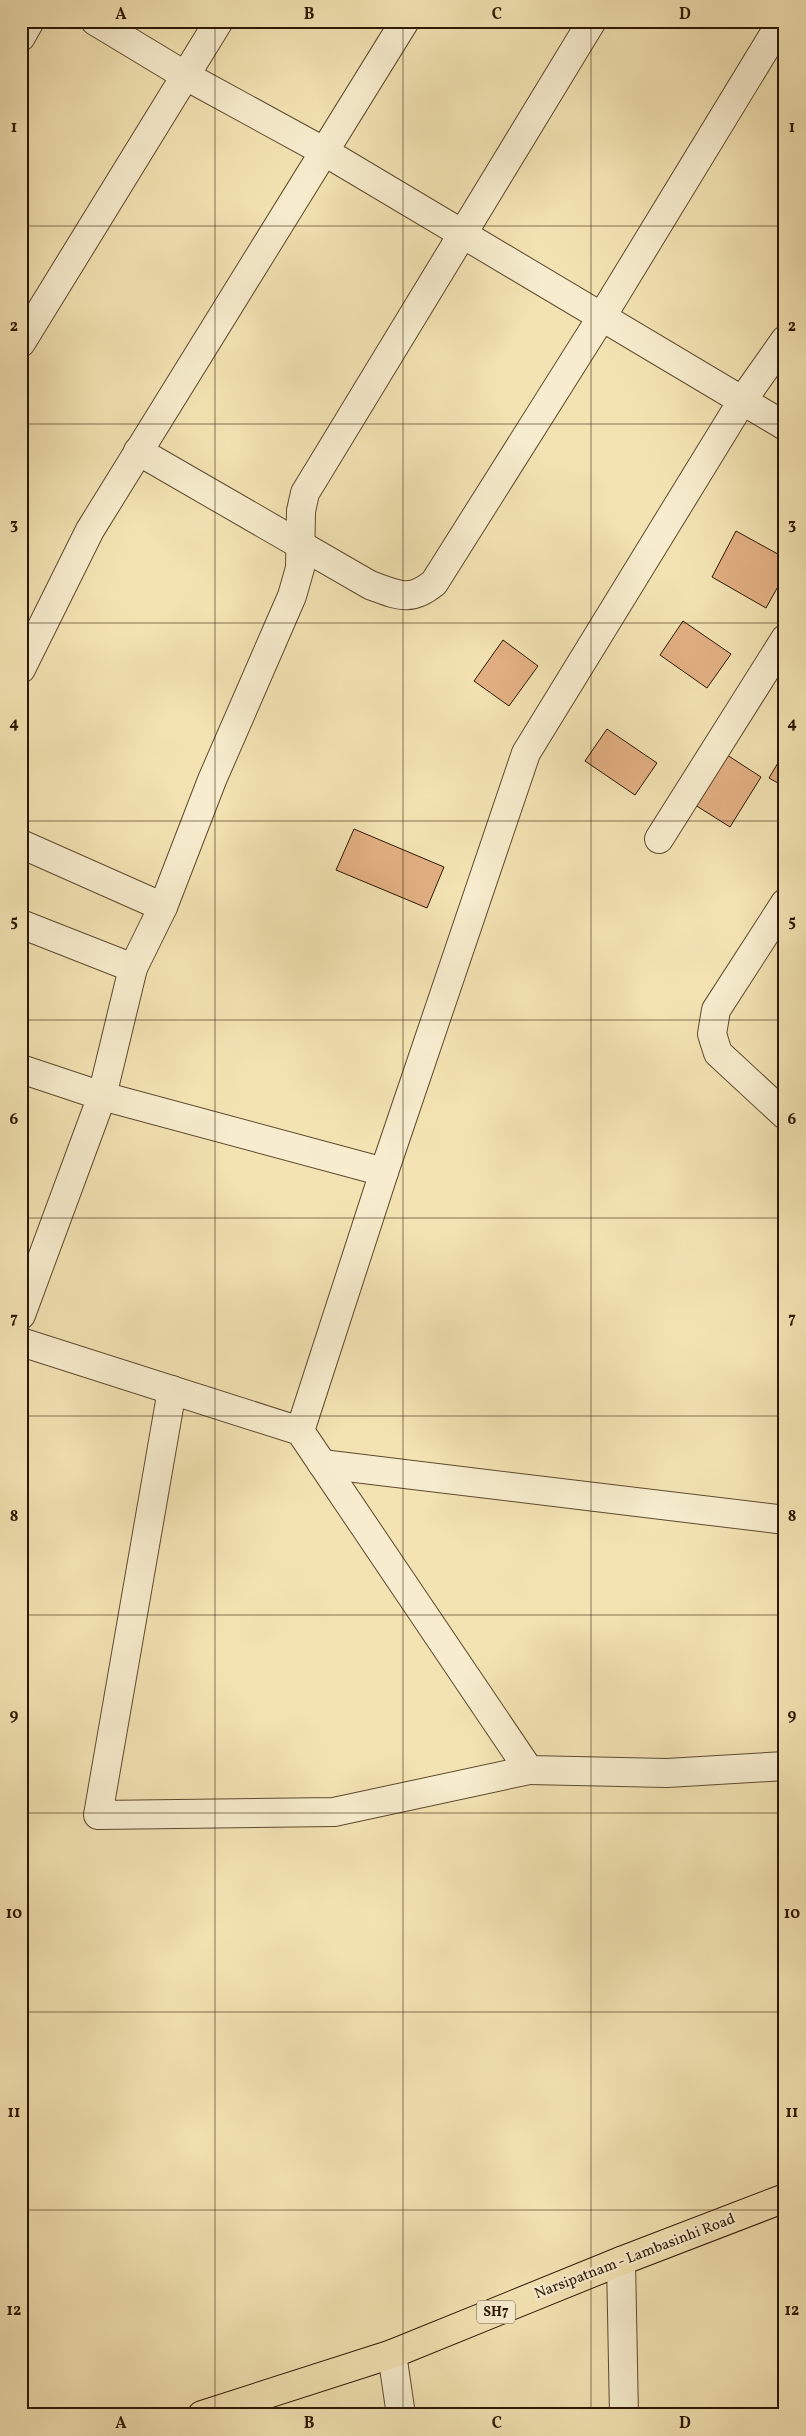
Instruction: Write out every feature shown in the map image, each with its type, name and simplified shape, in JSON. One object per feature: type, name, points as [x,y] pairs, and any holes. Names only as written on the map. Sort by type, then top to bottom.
[{"type":"main road","name":"Narsipatnam - Lambasinhi Road","points":[[202,2415],[392,2354],[621,2261],[785,2198]]},
{"type":"street","points":[[21,37],[30,21]]},
{"type":"street","points":[[95,21],[186,76],[325,152],[600,318],[785,426]]},
{"type":"street","points":[[21,343],[219,21]]},
{"type":"street","points":[[21,669],[90,530],[406,21]]},
{"type":"street","points":[[21,1315],[102,1096],[133,968],[163,907],[212,780],[292,596],[300,568],[301,511],[305,493],[592,21]]},
{"type":"street","points":[[138,451],[370,585],[398,595],[419,594],[434,583],[600,318],[782,21]]},
{"type":"street","points":[[300,1431],[384,1172],[526,753],[742,401],[785,340]]},
{"type":"street","points":[[659,839],[785,640]]},
{"type":"street","points":[[21,844],[163,907]]},
{"type":"street","points":[[785,903],[716,1010],[712,1034],[718,1053],[785,1115]]},
{"type":"street","points":[[21,924],[133,968]]},
{"type":"street","points":[[21,1069],[102,1096],[384,1172]]},
{"type":"street","points":[[21,1342],[300,1431],[529,1770]]},
{"type":"street","points":[[172,1390],[98,1815],[334,1812],[529,1770],[667,1773],[785,1766]]},
{"type":"street","points":[[322,1464],[785,1520]]},
{"type":"street","points":[[621,2261],[624,2415]]},
{"type":"street","points":[[392,2354],[401,2415]]},
{"type":"building","points":[[736,531],[785,558],[785,574],[766,608],[712,577]]},
{"type":"building","points":[[683,621],[731,654],[707,688],[660,655]]},
{"type":"building","points":[[503,640],[538,666],[509,706],[474,681]]},
{"type":"building","points":[[607,729],[657,763],[635,795],[585,761]]},
{"type":"building","points":[[785,751],[785,787],[769,778]]},
{"type":"building","points":[[724,753],[761,777],[730,827],[692,803]]},
{"type":"building","points":[[354,829],[444,867],[427,908],[336,870]]}]
